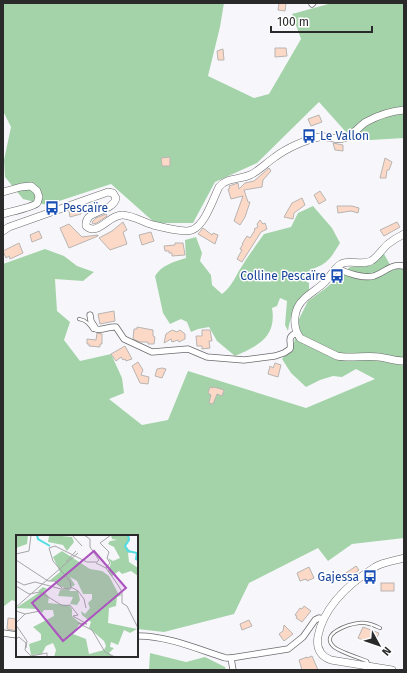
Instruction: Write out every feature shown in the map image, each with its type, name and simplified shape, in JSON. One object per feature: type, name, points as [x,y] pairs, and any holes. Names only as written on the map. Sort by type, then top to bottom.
[{"type":"street","points":[[3,230],[108,192],[113,193],[116,198],[115,202],[112,206],[88,217],[85,222],[86,226],[90,230],[95,230],[116,216],[123,215],[154,225],[182,231],[190,231],[202,222],[219,187],[223,182],[250,175],[282,152],[311,140],[321,137],[338,139],[344,138],[366,122],[394,111],[404,110]]},
{"type":"street","points":[[3,192],[31,186],[36,190],[39,197],[36,204],[32,206],[12,210],[3,214]]},
{"type":"street","points":[[404,234],[388,244],[374,259],[369,262],[363,264],[345,262],[340,264],[324,283],[304,299],[299,305],[294,326],[300,338],[337,356],[378,357],[404,361]]},
{"type":"street","points":[[337,268],[352,274],[367,277],[374,276],[394,266],[404,266]]},
{"type":"street","points":[[90,315],[91,321],[96,329],[100,330],[112,326],[116,327],[124,339],[152,352],[188,349],[207,357],[244,360],[275,356],[290,349],[290,338],[292,334],[296,332]]},
{"type":"street","points":[[392,670],[324,658],[318,648],[317,641],[323,619],[334,603],[360,577],[385,562],[404,558]]},
{"type":"street","points":[[138,636],[146,635],[162,638],[231,658],[288,649],[303,637],[315,620],[319,618],[323,619]]},
{"type":"street","points":[[3,633],[16,635]]},
{"type":"street","points":[[231,658],[233,670]]},
{"type":"lane","points":[[79,319],[87,322],[93,330],[96,329]]},
{"type":"lane","points":[[369,667],[367,661],[332,646],[330,637],[334,632],[345,626],[360,623],[371,624],[380,628]]},
{"type":"green space","points":[[3,3],[224,3],[220,27],[208,76],[254,98],[269,94],[301,39],[292,14],[332,3],[404,3],[404,138],[354,141],[319,102],[257,163],[215,182],[193,223],[155,223],[111,184],[47,205],[23,199],[5,177],[4,160],[11,127],[3,111]]},
{"type":"green space","points":[[313,206],[332,228],[340,243],[324,264],[310,271],[305,276],[303,280],[309,283],[309,291],[296,304],[288,331],[285,325],[287,301],[280,298],[277,306],[272,308],[273,318],[269,333],[258,344],[235,356],[217,341],[209,327],[191,332],[187,322],[181,319],[170,324],[163,313],[155,276],[164,267],[186,258],[185,240],[196,237],[202,253],[200,261],[211,275],[212,285],[222,294],[232,284],[246,259],[264,234],[291,227],[298,213]]},
{"type":"green space","points":[[45,249],[64,256],[77,266],[94,272],[83,281],[55,279],[57,311],[70,322],[64,340],[80,361],[111,354],[122,378],[124,393],[109,399],[142,425],[168,420],[188,371],[306,408],[375,379],[356,369],[342,377],[333,376],[320,380],[306,387],[291,373],[282,359],[294,343],[299,319],[308,301],[326,288],[350,267],[373,265],[377,259],[384,254],[393,270],[398,268],[404,269],[404,538],[352,544],[328,561],[318,548],[249,583],[234,614],[164,632],[138,629],[138,535],[16,535],[16,602],[12,600],[3,607],[3,264]]},
{"type":"green space","points":[[150,653],[186,662],[205,657],[225,667],[226,670],[149,670]]},
{"type":"building","points":[[279,3],[286,3],[285,11],[278,10]]},
{"type":"building","points":[[275,48],[286,48],[287,56],[275,57]]},
{"type":"building","points":[[223,49],[224,60],[218,60],[217,51]]},
{"type":"building","points":[[319,115],[322,122],[311,126],[308,119]]},
{"type":"building","points":[[333,143],[343,145],[343,151],[335,150]]},
{"type":"building","points":[[170,157],[170,166],[162,166],[161,158]]},
{"type":"building","points":[[385,158],[392,162],[389,170],[387,170],[386,178],[380,178]]},
{"type":"building","points":[[269,168],[271,171],[263,180],[262,187],[244,190],[248,202],[250,202],[245,217],[240,225],[234,221],[243,196],[231,199],[228,189],[230,188],[229,186],[238,183],[239,189],[245,183],[254,181]]},
{"type":"building","points":[[320,191],[326,200],[319,204],[314,195]]},
{"type":"building","points":[[302,198],[305,205],[294,213],[293,219],[284,217],[292,203]]},
{"type":"building","points":[[337,206],[352,206],[359,208],[358,213],[351,211],[338,213]]},
{"type":"building","points":[[79,208],[81,214],[70,217],[69,211]]},
{"type":"building","points":[[106,214],[107,216],[93,224],[92,222],[96,218]]},
{"type":"building","points":[[260,220],[263,224],[265,223],[267,229],[261,232],[242,262],[237,259],[242,250],[240,249],[242,244],[247,236],[250,238],[255,230],[254,229],[258,227],[257,224]]},
{"type":"building","points":[[123,222],[127,230],[123,232],[127,244],[110,250],[99,238],[112,231]]},
{"type":"building","points":[[397,222],[400,227],[384,236],[380,230]]},
{"type":"building","points":[[69,224],[82,237],[98,236],[69,248],[60,228]]},
{"type":"building","points":[[203,228],[212,235],[213,233],[218,235],[215,244],[198,234]]},
{"type":"building","points":[[39,231],[42,238],[32,242],[30,235]]},
{"type":"building","points":[[151,232],[154,241],[142,245],[139,235]]},
{"type":"building","points":[[19,243],[23,253],[10,259],[9,256],[6,258],[3,251]]},
{"type":"building","points":[[175,243],[183,243],[185,255],[172,256],[172,253],[165,251],[164,246],[175,245]]},
{"type":"building","points":[[114,311],[115,321],[100,324],[98,314]]},
{"type":"building","points":[[137,327],[153,330],[153,336],[155,337],[154,344],[148,344],[148,342],[140,342],[133,339],[134,329],[137,329]]},
{"type":"building","points":[[172,330],[177,332],[180,330],[185,334],[185,339],[179,342],[178,340],[172,342],[171,339],[164,343],[166,334]]},
{"type":"building","points":[[202,330],[210,330],[212,341],[209,341],[210,348],[202,349],[202,346],[197,346],[196,336],[202,336]]},
{"type":"building","points":[[97,333],[102,334],[102,344],[100,344],[100,347],[89,346],[89,344],[87,344],[87,339],[96,340]]},
{"type":"building","points":[[125,346],[132,359],[126,361],[121,357],[116,361],[111,354]]},
{"type":"building","points":[[138,362],[143,370],[141,375],[149,377],[148,384],[140,383],[132,366]]},
{"type":"building","points":[[275,363],[281,365],[278,377],[268,374],[270,366],[273,368]]},
{"type":"building","points":[[157,369],[166,369],[162,378],[155,376]]},
{"type":"building","points":[[210,387],[224,390],[222,396],[217,394],[213,404],[209,403],[211,395],[208,393]]},
{"type":"building","points":[[356,566],[359,570],[347,580],[343,575]]},
{"type":"building","points":[[309,567],[314,578],[307,581],[306,579],[300,581],[297,573]]},
{"type":"building","points":[[381,583],[394,583],[394,591],[381,591]]},
{"type":"building","points":[[304,606],[311,611],[302,622],[296,618],[297,616],[295,615],[300,608],[302,609]]},
{"type":"building","points":[[8,618],[16,619],[16,631],[7,629]]},
{"type":"building","points":[[249,620],[252,626],[242,630],[240,624]]},
{"type":"building","points":[[284,625],[293,634],[284,641],[279,634],[283,631]]},
{"type":"building","points":[[363,627],[379,633],[375,643],[358,638]]},
{"type":"building","points":[[312,656],[318,670],[302,670],[299,660]]},
{"type":"place","name":"Le Vallon","points":[[309,136]]},
{"type":"place","name":"Pescaïre","points":[[52,208]]},
{"type":"place","name":"Colline Pescaïre","points":[[337,276]]},
{"type":"place","name":"Gajessa","points":[[370,577]]}]
